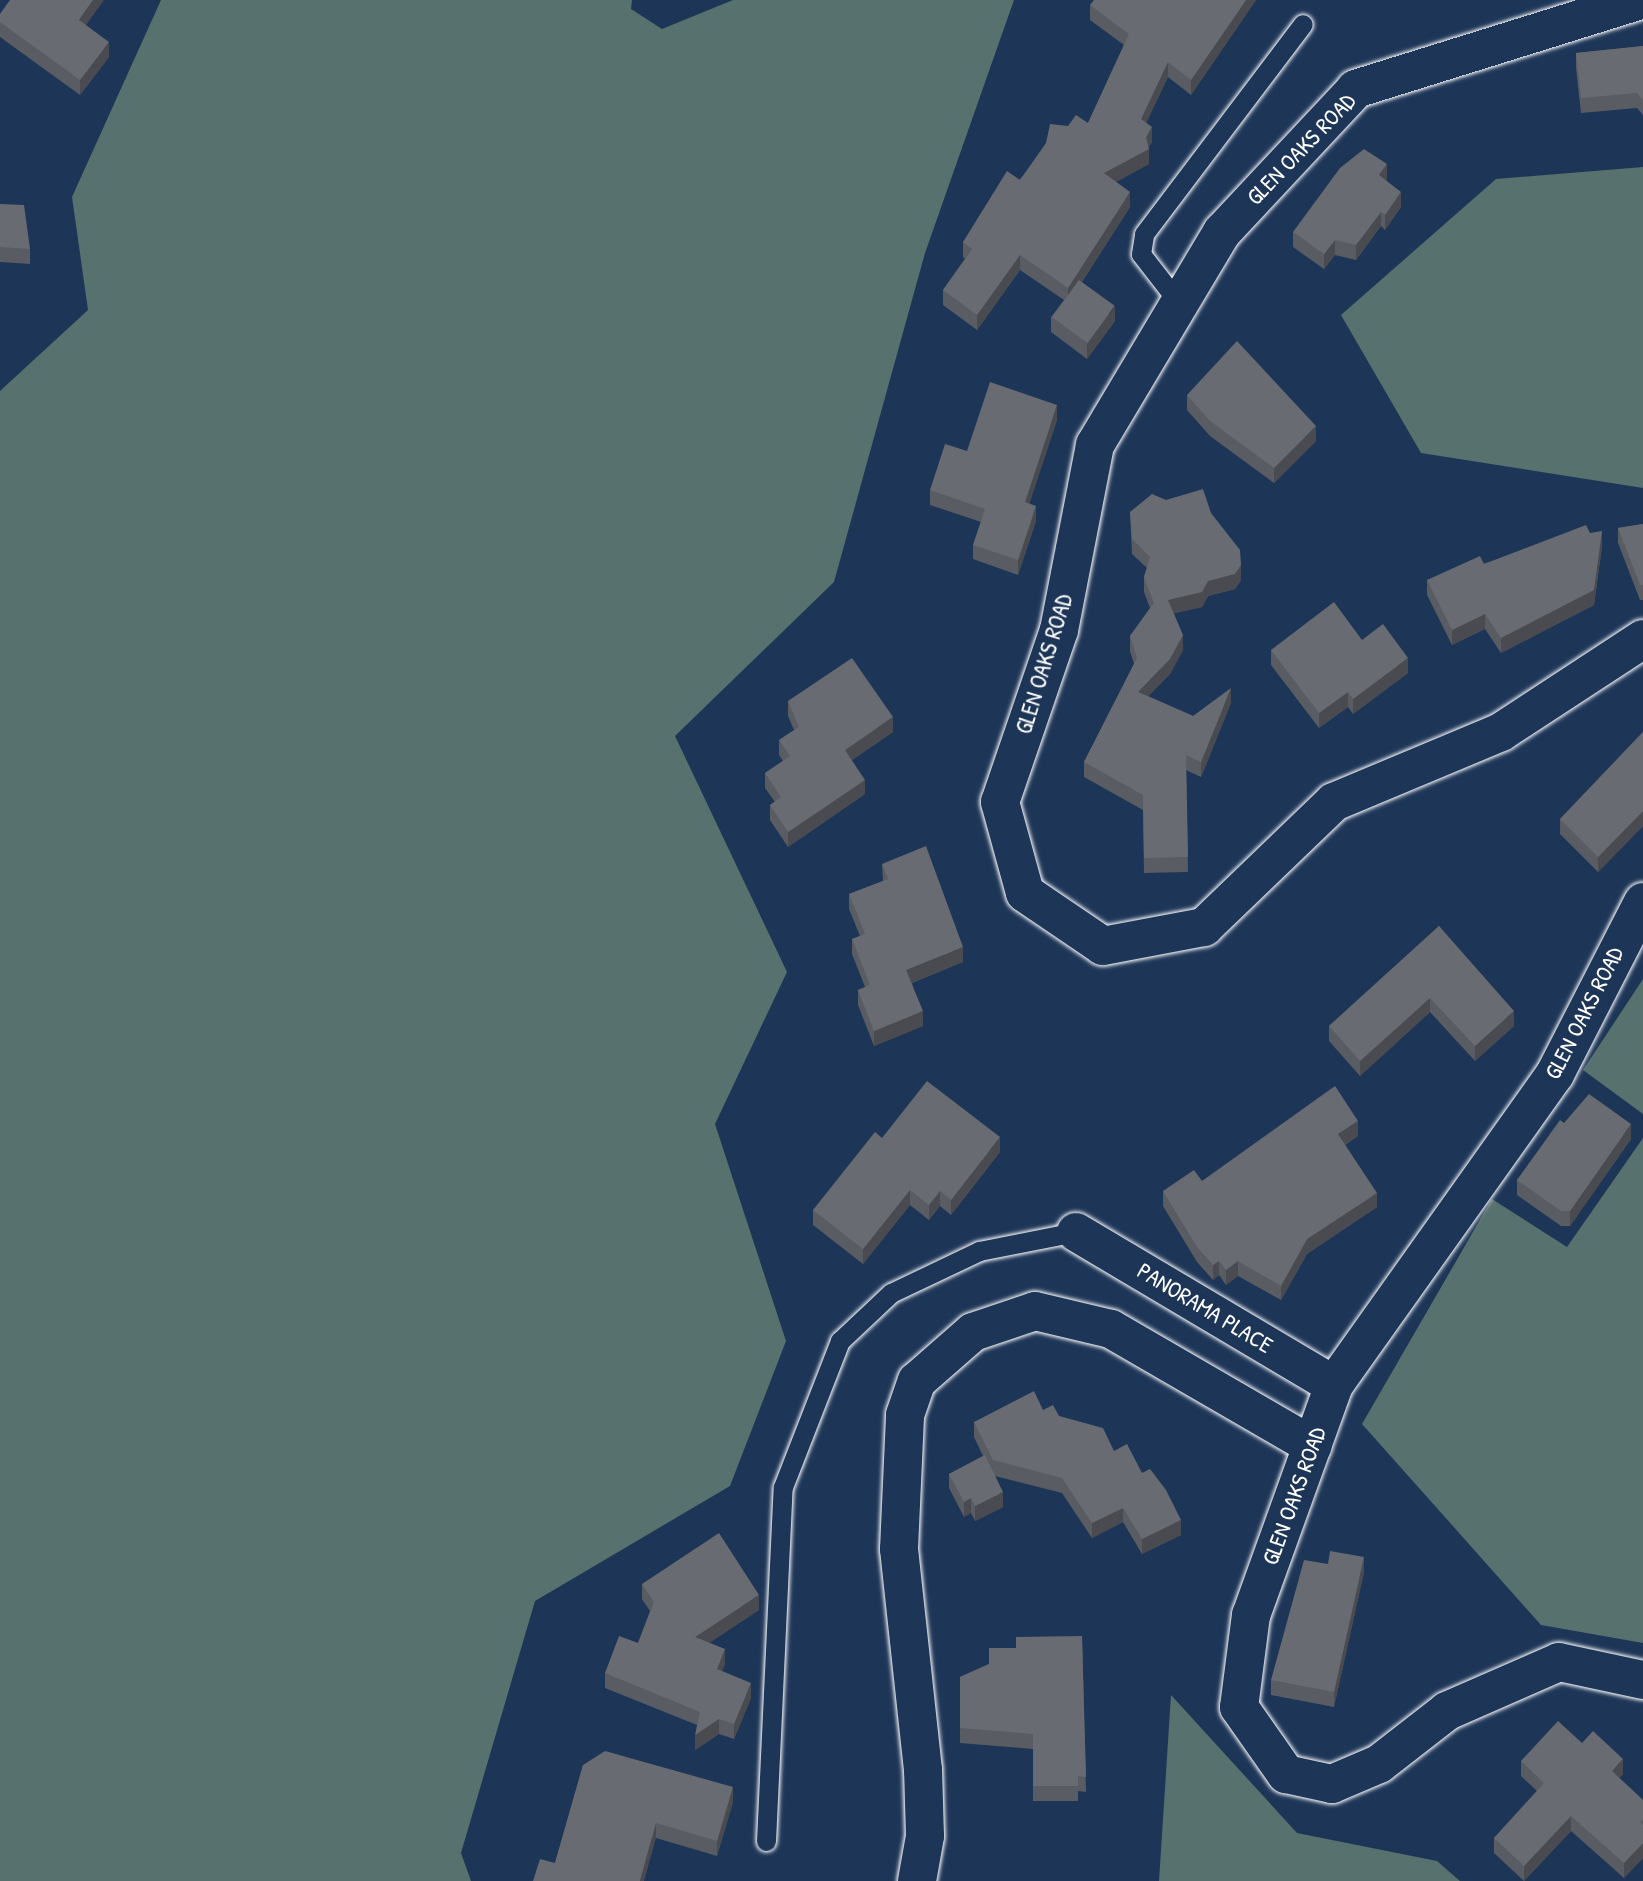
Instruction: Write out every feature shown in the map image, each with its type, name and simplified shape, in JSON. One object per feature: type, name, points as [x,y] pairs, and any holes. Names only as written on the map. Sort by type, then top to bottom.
[{"type":"street","name":"GLEN OAKS ROAD","points":[[1641,0],[1356,89],[1222,232],[1095,445],[1059,630],[1000,802],[1025,893],[1103,946],[1204,927],[1334,802],[1501,732],[1643,639]]},
{"type":"street","name":"GLEN OAKS ROAD","points":[[1643,902],[1555,1074],[1334,1385],[1251,1615],[1239,1707],[1286,1774],[1332,1784],[1379,1764],[1447,1712],[1559,1662],[1643,1679]]},
{"type":"street","name":"PANORAMA PLACE","points":[[1076,1232],[1334,1385]]},
{"type":"street","points":[[918,1881],[923,1770],[899,1549],[905,1415],[917,1381],[973,1332],[1035,1311],[1111,1329],[1313,1446]]},
{"type":"lane","points":[[1179,303],[1141,254],[1144,234],[1303,24]]},
{"type":"lane","points":[[766,1841],[783,1487],[839,1341],[891,1293],[979,1251],[1076,1232]]},
{"type":"green space","points":[[161,0],[632,0],[631,9],[662,29],[733,0],[1014,0],[925,253],[834,582],[675,736],[787,972],[715,1124],[786,1341],[730,1486],[535,1601],[461,1853],[471,1881],[0,1881],[0,391],[88,310],[72,197]]},
{"type":"green space","points":[[1643,167],[1643,488],[1421,453],[1341,315],[1496,179]]},
{"type":"green space","points":[[1643,979],[1643,1114],[1583,1070]]},
{"type":"green space","points":[[1643,1138],[1643,1643],[1541,1625],[1362,1424],[1492,1199],[1567,1247]]},
{"type":"green space","points":[[1171,1695],[1297,1833],[1437,1861],[1460,1881],[1159,1881]]},
{"type":"building","points":[[10,0],[93,0],[79,20],[109,42],[80,80],[0,22],[0,14]]},
{"type":"building","points":[[1094,0],[1246,0],[1191,80],[1168,62],[1141,119],[1152,127],[1146,137],[1149,149],[1104,173],[1130,192],[1068,288],[1020,255],[977,315],[943,290],[972,249],[963,242],[1007,171],[1020,180],[1046,143],[1050,124],[1068,126],[1076,115],[1088,123],[1129,34],[1090,5]]},
{"type":"building","points":[[1643,46],[1643,100],[1637,93],[1581,98],[1576,53]]},
{"type":"building","points":[[1364,149],[1387,164],[1379,175],[1401,192],[1385,215],[1381,212],[1356,245],[1335,240],[1324,254],[1293,232],[1340,168]]},
{"type":"building","points":[[0,204],[24,205],[30,249],[0,247]]},
{"type":"building","points":[[1079,280],[1115,306],[1088,343],[1052,317]]},
{"type":"building","points":[[1237,341],[1316,426],[1274,468],[1210,421],[1187,395]]},
{"type":"building","points":[[990,382],[1057,405],[1025,502],[1036,506],[1018,560],[973,545],[985,509],[930,490],[945,444],[967,451]]},
{"type":"building","points":[[1203,489],[1211,513],[1240,550],[1241,565],[1235,574],[1208,581],[1202,592],[1168,600],[1183,635],[1170,659],[1138,692],[1193,716],[1231,688],[1201,762],[1186,755],[1188,857],[1144,858],[1143,795],[1084,762],[1137,658],[1130,636],[1154,603],[1144,577],[1150,557],[1132,539],[1130,512],[1152,494],[1166,500]]},
{"type":"building","points":[[1643,524],[1643,585],[1640,585],[1618,528]]},
{"type":"building","points":[[1586,525],[1590,533],[1602,531],[1594,590],[1501,638],[1485,614],[1452,630],[1427,580],[1480,556],[1484,564]]},
{"type":"building","points":[[1334,602],[1362,640],[1383,624],[1408,658],[1353,699],[1348,692],[1319,713],[1271,650]]},
{"type":"building","points":[[852,658],[893,717],[845,750],[865,780],[788,832],[770,805],[781,797],[765,773],[790,756],[779,740],[799,727],[788,701]]},
{"type":"building","points":[[1643,732],[1643,811],[1598,857],[1560,819]]},
{"type":"building","points":[[926,846],[963,947],[906,970],[923,1011],[874,1031],[858,990],[870,985],[852,939],[865,934],[849,894],[888,879],[882,864]]},
{"type":"building","points":[[1439,926],[1514,1011],[1475,1046],[1430,998],[1360,1061],[1329,1026]]},
{"type":"building","points":[[927,1081],[1000,1137],[951,1200],[940,1191],[929,1205],[910,1190],[863,1249],[813,1210],[875,1132],[882,1138]]},
{"type":"building","points":[[1335,1086],[1358,1121],[1338,1134],[1377,1193],[1307,1239],[1281,1286],[1238,1261],[1226,1270],[1219,1261],[1213,1265],[1197,1247],[1163,1191],[1194,1170],[1202,1181]]},
{"type":"building","points":[[1589,1094],[1631,1124],[1570,1211],[1561,1211],[1517,1180],[1560,1120],[1564,1123]]},
{"type":"building","points":[[1034,1391],[1043,1410],[1053,1405],[1059,1416],[1103,1428],[1114,1451],[1127,1444],[1142,1473],[1150,1469],[1166,1490],[1181,1520],[1142,1539],[1123,1508],[1092,1523],[1062,1478],[993,1460],[974,1422]]},
{"type":"building","points":[[985,1455],[1003,1492],[975,1506],[971,1498],[964,1502],[949,1474]]},
{"type":"building","points":[[719,1533],[759,1595],[695,1637],[725,1649],[717,1669],[751,1683],[734,1724],[719,1719],[695,1735],[700,1712],[605,1673],[619,1636],[638,1643],[654,1602],[642,1584]]},
{"type":"building","points":[[1330,1551],[1364,1557],[1334,1692],[1271,1680],[1304,1560],[1328,1564]]},
{"type":"building","points":[[1082,1636],[1086,1777],[1078,1776],[1078,1786],[1033,1786],[1033,1734],[960,1728],[960,1677],[989,1664],[989,1648],[1016,1648],[1016,1637]]},
{"type":"building","points":[[1558,1721],[1582,1743],[1593,1731],[1623,1759],[1612,1771],[1643,1800],[1643,1819],[1640,1822],[1643,1825],[1643,1843],[1624,1863],[1571,1816],[1524,1866],[1494,1838],[1544,1783],[1521,1761]]},
{"type":"building","points":[[605,1751],[733,1787],[717,1841],[656,1823],[640,1881],[533,1881],[540,1859],[555,1863],[583,1765]]}]
